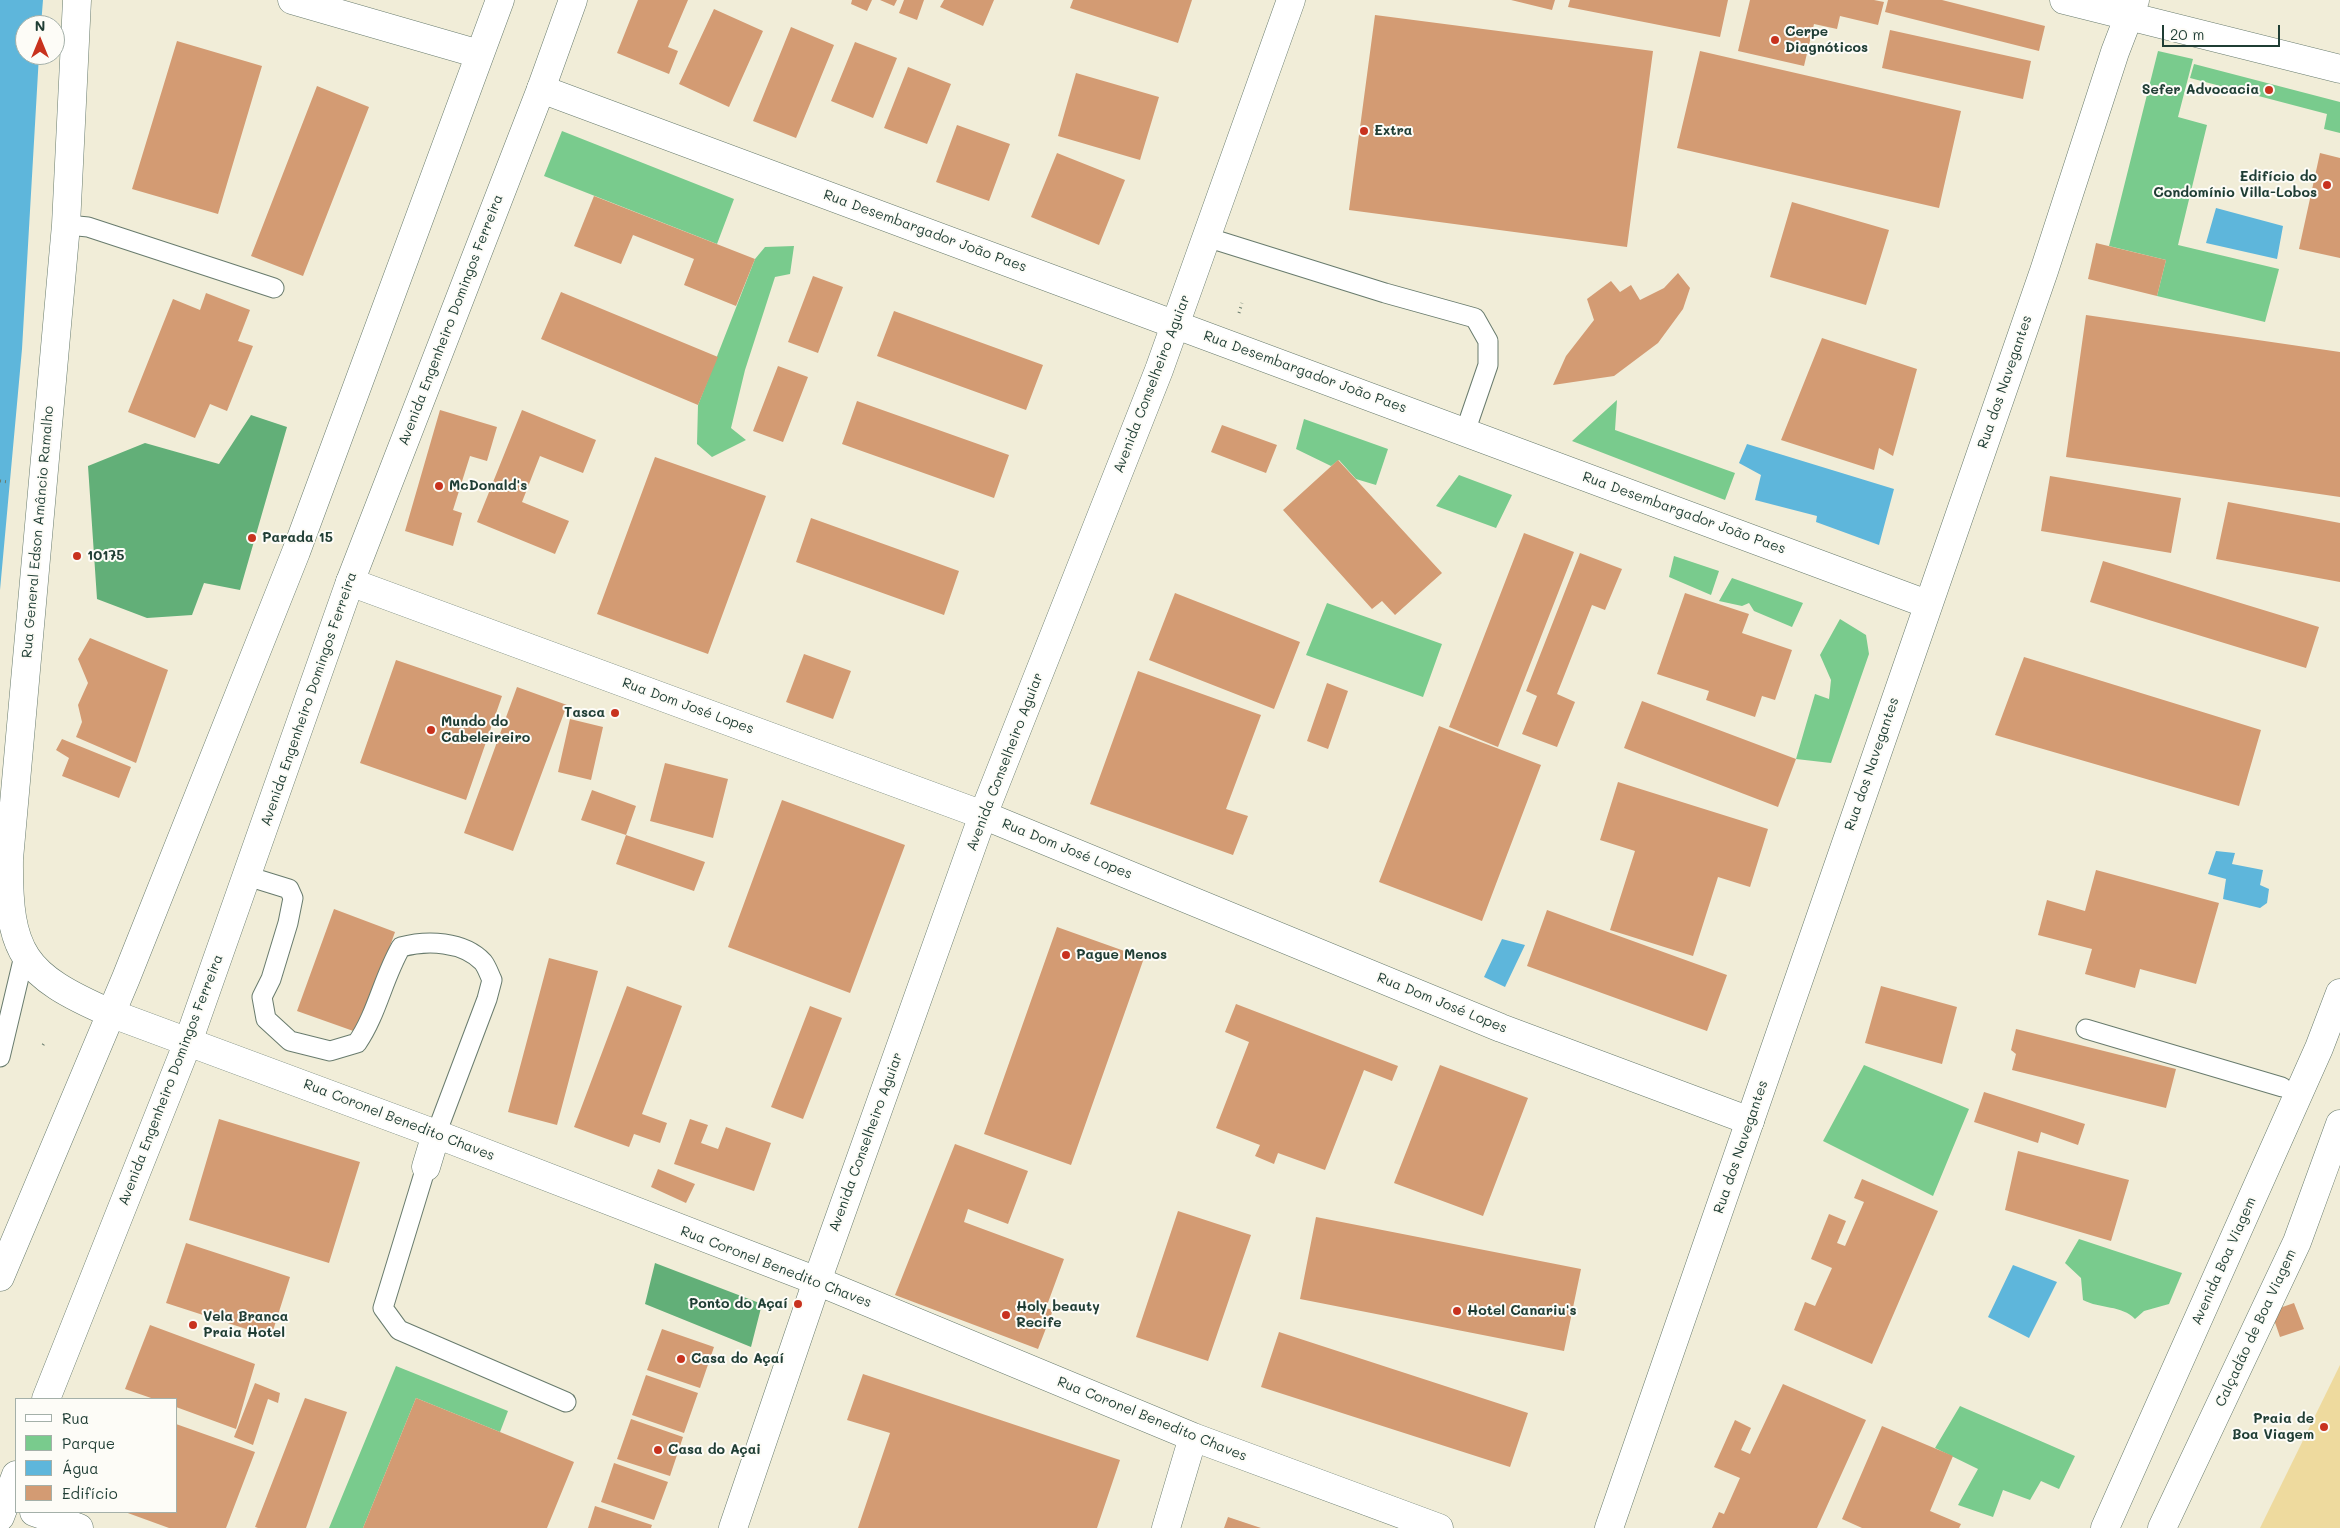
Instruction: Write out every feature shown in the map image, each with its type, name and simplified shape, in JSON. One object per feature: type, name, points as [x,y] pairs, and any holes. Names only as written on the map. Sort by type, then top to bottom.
[{"type":"main road","name":"Rua General Edson Amâncio Ramalho","points":[[77,0],[72,226],[9,859],[8,902],[14,932],[24,956],[64,992],[110,1013]]},
{"type":"main road","points":[[292,0],[479,54]]},
{"type":"main road","points":[[0,1277],[110,1013],[296,552],[500,0]]},
{"type":"main road","name":"Avenida Engenheiro Domingos Ferreira","points":[[46,1398],[188,1042],[350,582],[541,89],[573,0]]},
{"type":"main road","name":"Avenida Conselheiro Aguiar","points":[[733,1528],[817,1281],[983,815],[1176,325],[1290,0]]},
{"type":"main road","points":[[2064,0],[2131,9],[2340,70]]},
{"type":"main road","name":"Rua dos Navegantes","points":[[1609,1528],[2044,272],[2131,9]]},
{"type":"main road","name":"Rua Desembargador João Paes","points":[[541,89],[1928,604]]},
{"type":"main road","name":"Rua Dom José Lopes","points":[[350,582],[983,815],[1502,1028],[1750,1121]]},
{"type":"main road","name":"Avenida Boa Viagem","points":[[2105,1528],[2291,1090],[2340,993]]},
{"type":"main road","name":"Rua Coronel Benedito Chaves","points":[[110,1013],[436,1134],[817,1281],[1193,1437],[1439,1528]]},
{"type":"main road","name":"Calçadão de Boa Viagem","points":[[2162,1528],[2297,1242],[2340,1124]]},
{"type":"main road","points":[[426,1167],[436,1134]]},
{"type":"main road","points":[[1166,1528],[1193,1437]]},
{"type":"main road","points":[[7,1508],[15,1479]]},
{"type":"main road","points":[[37,1513],[79,1528]]},
{"type":"lane","points":[[72,226],[88,227],[274,288]]},
{"type":"lane","points":[[1206,237],[1384,293],[1475,318],[1488,341],[1488,365],[1465,432]]},
{"type":"lane","points":[[247,876],[289,889],[293,898],[271,979],[262,997],[266,1019],[290,1041],[330,1051],[356,1043],[371,1020],[389,968],[401,947],[420,942],[449,945],[464,949],[483,963],[492,980],[487,999],[436,1134]]},
{"type":"lane","points":[[0,1057],[24,956]]},
{"type":"lane","points":[[2086,1029],[2291,1090]]},
{"type":"lane","points":[[426,1167],[383,1308],[399,1330],[566,1402]]},
{"type":"green space","points":[[2158,51],[2193,59],[2178,117],[2207,125],[2178,245],[2279,269],[2265,322],[2157,296],[2166,260],[2109,246]]},
{"type":"green space","points":[[2194,64],[2340,102],[2340,133],[2324,129],[2327,114],[2190,78]]},
{"type":"green space","points":[[562,131],[734,199],[717,244],[544,176]]},
{"type":"green space","points":[[794,246],[790,274],[775,277],[745,370],[731,428],[746,440],[712,457],[697,444],[698,405],[755,259],[765,247]]},
{"type":"green space","points":[[1617,400],[1615,430],[1735,473],[1725,500],[1572,441]]},
{"type":"green space","points":[[251,415],[287,427],[240,590],[204,583],[192,615],[147,618],[97,599],[88,466],[145,443],[219,464]]},
{"type":"green space","points":[[1304,419],[1388,449],[1376,485],[1356,479],[1339,460],[1331,466],[1296,449]]},
{"type":"green space","points":[[1459,475],[1512,495],[1496,528],[1436,506]]},
{"type":"green space","points":[[1674,556],[1719,571],[1711,595],[1669,577]]},
{"type":"green space","points":[[1732,578],[1803,603],[1792,627],[1754,611],[1749,603],[1742,606],[1719,601]]},
{"type":"green space","points":[[1327,603],[1442,644],[1423,697],[1306,655]]},
{"type":"green space","points":[[1840,619],[1866,635],[1869,654],[1831,763],[1796,759],[1815,694],[1829,699],[1831,680],[1820,655]]},
{"type":"green space","points":[[1864,1065],[1969,1109],[1933,1196],[1823,1141]]},
{"type":"green space","points":[[2079,1239],[2182,1273],[2169,1304],[2144,1311],[2135,1319],[2124,1311],[2083,1300],[2081,1278],[2065,1263]]},
{"type":"green space","points":[[655,1263],[762,1304],[751,1347],[645,1304]]},
{"type":"green space","points":[[396,1366],[508,1411],[500,1432],[416,1398],[363,1528],[329,1528]]},
{"type":"green space","points":[[1960,1406],[2075,1456],[2059,1489],[2041,1481],[2030,1500],[2003,1490],[1993,1517],[1958,1505],[1978,1469],[1935,1448]]},
{"type":"sand","name":"Praia de Boa Viagem","points":[[2340,1365],[2340,1528],[2260,1528]]},
{"type":"water","points":[[0,0],[43,0],[42,15],[15,15],[15,65],[38,65],[22,349],[0,590]]},
{"type":"water","points":[[2216,208],[2283,226],[2277,259],[2206,243]]},
{"type":"water","points":[[1747,444],[1894,489],[1879,545],[1816,522],[1817,516],[1755,500],[1761,475],[1739,463]]},
{"type":"water","points":[[2216,851],[2235,853],[2232,864],[2263,870],[2260,885],[2269,889],[2267,903],[2260,908],[2223,899],[2226,879],[2208,874]]},
{"type":"water","points":[[1502,939],[1525,945],[1505,987],[1484,977]]},
{"type":"water","points":[[2013,1265],[2057,1282],[2029,1338],[1988,1317]]},
{"type":"building","points":[[638,0],[688,0],[668,47],[678,51],[669,74],[617,53]]},
{"type":"building","points":[[852,0],[872,0],[867,11],[851,4]]},
{"type":"building","points":[[880,0],[897,0],[894,6]]},
{"type":"building","points":[[904,0],[924,0],[917,20],[899,13]]},
{"type":"building","points":[[944,0],[994,0],[983,26],[940,7]]},
{"type":"building","points":[[1073,0],[1192,0],[1178,43],[1070,8]]},
{"type":"building","points":[[1511,0],[1555,0],[1552,10]]},
{"type":"building","points":[[1570,0],[1728,0],[1720,37],[1568,7]]},
{"type":"building","name":"Cerpe Diagnóticos","points":[[1750,0],[1874,0],[1884,2],[1878,25],[1840,16],[1837,29],[1814,24],[1804,66],[1738,51]]},
{"type":"building","points":[[1888,0],[1942,0],[2045,26],[2039,51],[1885,12]]},
{"type":"building","points":[[714,9],[763,31],[729,107],[679,84]]},
{"type":"building","points":[[1375,15],[1653,51],[1627,247],[1349,210]]},
{"type":"building","points":[[791,27],[834,45],[796,138],[753,121]]},
{"type":"building","points":[[1890,30],[2031,61],[2023,99],[1882,68]]},
{"type":"building","points":[[177,41],[262,66],[218,214],[132,189]]},
{"type":"building","points":[[855,42],[897,58],[873,118],[831,101]]},
{"type":"building","points":[[1700,51],[1961,111],[1939,208],[1677,148]]},
{"type":"building","points":[[908,67],[951,84],[927,144],[884,128]]},
{"type":"building","points":[[1076,73],[1159,97],[1140,160],[1058,136]]},
{"type":"building","points":[[317,86],[369,107],[303,276],[251,256]]},
{"type":"building","points":[[957,125],[1010,144],[989,201],[936,182]]},
{"type":"building","points":[[1057,153],[1125,180],[1099,245],[1031,217]]},
{"type":"building","name":"Edifício do Condomínio Villa-Lobos","points":[[2320,153],[2340,158],[2340,258],[2299,249]]},
{"type":"building","points":[[594,196],[755,259],[736,306],[684,285],[694,259],[633,235],[621,264],[574,246]]},
{"type":"building","points":[[1792,202],[1889,230],[1866,305],[1770,277]]},
{"type":"building","points":[[2096,243],[2166,260],[2157,296],[2088,279]]},
{"type":"building","points":[[1678,273],[1690,288],[1683,309],[1658,343],[1614,376],[1553,385],[1566,356],[1594,320],[1587,299],[1611,281],[1620,292],[1631,285],[1640,300],[1664,288]]},
{"type":"building","points":[[813,276],[843,287],[818,353],[788,342]]},
{"type":"building","points":[[561,292],[718,357],[698,405],[541,339]]},
{"type":"building","points":[[206,293],[250,310],[238,341],[253,346],[227,411],[210,404],[195,438],[128,412],[173,299],[200,310]]},
{"type":"building","points":[[894,311],[1043,365],[1026,410],[877,356]]},
{"type":"building","points":[[2086,315],[2340,352],[2340,497],[2066,457]]},
{"type":"building","points":[[1822,338],[1917,369],[1893,456],[1879,448],[1874,470],[1781,440]]},
{"type":"building","points":[[778,366],[808,377],[783,442],[753,431]]},
{"type":"building","points":[[857,401],[1009,455],[994,498],[842,444]]},
{"type":"building","name":"McDonald's","points":[[440,410],[497,427],[487,461],[470,456],[453,510],[462,513],[453,546],[405,531]]},
{"type":"building","points":[[522,410],[596,440],[583,473],[540,456],[522,502],[569,521],[555,554],[477,522]]},
{"type":"building","points":[[1222,425],[1277,445],[1266,473],[1211,452]]},
{"type":"building","points":[[655,457],[766,496],[708,654],[597,614]]},
{"type":"building","points":[[1338,460],[1442,573],[1395,615],[1382,601],[1372,609],[1283,510]]},
{"type":"building","points":[[2050,476],[2181,498],[2171,553],[2041,531]]},
{"type":"building","points":[[2228,502],[2340,523],[2340,582],[2216,559]]},
{"type":"building","points":[[811,518],[959,571],[944,615],[796,562]]},
{"type":"building","points":[[1524,533],[1574,552],[1498,747],[1449,727]]},
{"type":"building","points":[[1580,553],[1622,569],[1605,610],[1592,605],[1557,694],[1575,702],[1557,747],[1522,734],[1537,696],[1526,691]]},
{"type":"building","points":[[2103,561],[2319,627],[2306,668],[2090,602]]},
{"type":"building","points":[[1175,593],[1300,642],[1274,709],[1149,660]]},
{"type":"building","points":[[1685,593],[1749,614],[1742,633],[1792,650],[1775,700],[1762,696],[1755,717],[1706,700],[1709,691],[1657,674]]},
{"type":"building","points":[[90,638],[168,670],[136,763],[76,737],[82,722],[78,705],[88,683],[78,659]]},
{"type":"building","points":[[804,654],[851,671],[833,719],[786,702]]},
{"type":"building","points":[[2024,657],[2261,730],[2239,806],[1995,735]]},
{"type":"building","name":"Mundo do Cabeleireiro","points":[[396,660],[502,696],[466,800],[360,763]]},
{"type":"building","points":[[1138,671],[1261,715],[1226,809],[1248,816],[1233,855],[1090,804]]},
{"type":"building","points":[[1327,683],[1348,691],[1328,749],[1307,741]]},
{"type":"building","points":[[517,687],[567,705],[513,851],[464,833]]},
{"type":"building","points":[[1642,701],[1796,759],[1778,807],[1624,748]]},
{"type":"building","points":[[570,719],[603,727],[591,780],[558,772]]},
{"type":"building","points":[[1439,726],[1541,765],[1482,921],[1379,882]]},
{"type":"building","points":[[62,739],[131,767],[119,798],[62,776],[69,758],[56,750]]},
{"type":"building","points":[[665,763],[728,779],[713,838],[650,821]]},
{"type":"building","points":[[1618,782],[1768,829],[1750,887],[1718,877],[1693,956],[1610,930],[1635,851],[1600,840]]},
{"type":"building","points":[[592,790],[636,806],[626,835],[581,820]]},
{"type":"building","points":[[782,800],[905,845],[850,993],[728,947]]},
{"type":"building","points":[[626,835],[705,862],[694,891],[616,864]]},
{"type":"building","points":[[2096,870],[2219,903],[2196,984],[2140,969],[2135,988],[2085,974],[2092,949],[2038,935],[2047,900],[2085,911]]},
{"type":"building","points":[[334,909],[395,932],[359,1033],[297,1011]]},
{"type":"building","points":[[1547,910],[1727,975],[1707,1031],[1527,966]]},
{"type":"building","points":[[1057,927],[1144,958],[1071,1165],[984,1134]]},
{"type":"building","points":[[549,958],[598,971],[557,1125],[508,1112]]},
{"type":"building","points":[[627,986],[682,1006],[642,1114],[667,1123],[660,1143],[634,1134],[629,1147],[574,1127]]},
{"type":"building","points":[[1881,986],[1957,1007],[1942,1064],[1865,1043]]},
{"type":"building","points":[[1236,1004],[1398,1066],[1392,1081],[1364,1070],[1325,1170],[1278,1153],[1274,1164],[1255,1156],[1260,1145],[1216,1128],[1249,1042],[1225,1032]]},
{"type":"building","points":[[810,1006],[842,1018],[803,1119],[771,1107]]},
{"type":"building","points":[[2016,1029],[2176,1069],[2166,1108],[2012,1070],[2016,1054],[2011,1050]]},
{"type":"building","points":[[1440,1065],[1528,1098],[1483,1216],[1394,1183]]},
{"type":"building","points":[[1984,1092],[2085,1124],[2078,1145],[2041,1132],[2038,1143],[1974,1122]]},
{"type":"building","points":[[219,1119],[360,1162],[329,1263],[189,1220]]},
{"type":"building","points":[[690,1119],[708,1125],[701,1143],[718,1149],[726,1127],[771,1143],[754,1191],[674,1164]]},
{"type":"building","points":[[955,1144],[1028,1171],[1008,1224],[968,1209],[964,1222],[1064,1259],[1046,1308],[1053,1310],[1038,1349],[895,1295]]},
{"type":"building","points":[[2018,1151],[2129,1180],[2111,1241],[2005,1210]]},
{"type":"building","points":[[658,1169],[695,1184],[686,1203],[651,1187]]},
{"type":"building","points":[[1862,1179],[1938,1211],[1872,1364],[1794,1330],[1805,1302],[1815,1306],[1832,1268],[1811,1259],[1829,1214],[1846,1221],[1837,1243],[1845,1246],[1864,1202],[1854,1198]]},
{"type":"building","points":[[1178,1211],[1251,1235],[1208,1361],[1136,1337]]},
{"type":"building","points":[[1316,1217],[1581,1269],[1564,1351],[1300,1299]]},
{"type":"building","points":[[186,1243],[290,1277],[271,1337],[166,1303]]},
{"type":"building","points":[[2294,1303],[2304,1329],[2280,1337],[2271,1311]]},
{"type":"building","points":[[150,1325],[255,1364],[236,1429],[178,1408],[178,1398],[151,1398],[125,1389]]},
{"type":"building","name":"Casa do Açaí","points":[[662,1329],[714,1347],[700,1388],[647,1370]]},
{"type":"building","points":[[1279,1332],[1528,1413],[1510,1467],[1261,1387]]},
{"type":"building","points":[[863,1374],[1120,1460],[1097,1528],[858,1528],[890,1433],[847,1420]]},
{"type":"building","points":[[646,1375],[698,1393],[684,1433],[632,1415]]},
{"type":"building","points":[[255,1383],[280,1393],[278,1403],[268,1399],[253,1445],[234,1437]]},
{"type":"building","points":[[1783,1384],[1866,1420],[1817,1528],[1712,1528],[1719,1512],[1724,1514],[1740,1478],[1714,1467],[1735,1420],[1751,1428],[1741,1450],[1750,1454]]},
{"type":"building","points":[[305,1398],[347,1412],[306,1528],[255,1527]]},
{"type":"building","points":[[416,1398],[574,1462],[547,1528],[363,1528]]},
{"type":"building","points":[[631,1419],[683,1437],[670,1476],[617,1459]]},
{"type":"building","points":[[178,1425],[255,1452],[226,1528],[169,1528],[128,1513],[178,1513]]},
{"type":"building","points":[[1882,1426],[1953,1456],[1930,1511],[1961,1524],[1959,1528],[1862,1528],[1842,1519]]},
{"type":"building","points":[[614,1463],[668,1482],[654,1520],[601,1502]]},
{"type":"building","points":[[595,1506],[652,1525],[651,1528],[588,1528]]},
{"type":"building","points":[[1228,1517],[1261,1528],[1224,1528]]},
{"type":"place","name":"Cerpe Diagnóticos","points":[[1775,40]]},
{"type":"place","name":"Sefer Advocacia","points":[[2269,90]]},
{"type":"place","name":"Extra","points":[[1364,131]]},
{"type":"place","name":"Edifício do Condomínio Villa-Lobos","points":[[2327,185]]},
{"type":"place","name":"McDonald's","points":[[439,486]]},
{"type":"place","name":"Parada 15","points":[[252,538]]},
{"type":"place","name":"10175","points":[[77,556]]},
{"type":"place","name":"Tasca","points":[[615,713]]},
{"type":"place","name":"Mundo do Cabeleireiro","points":[[431,730]]},
{"type":"place","name":"Pague Menos","points":[[1066,955]]},
{"type":"place","name":"Ponto do Açaí","points":[[798,1304]]},
{"type":"place","name":"Hotel Canariu's","points":[[1457,1311]]},
{"type":"place","name":"Holy beauty Recife","points":[[1006,1315]]},
{"type":"place","name":"Vela Branca Praia Hotel","points":[[193,1325]]},
{"type":"place","name":"Casa do Açaí","points":[[681,1359]]},
{"type":"place","name":"Praia de Boa Viagem","points":[[2324,1427]]},
{"type":"place","name":"Casa do Açai","points":[[658,1450]]}]
